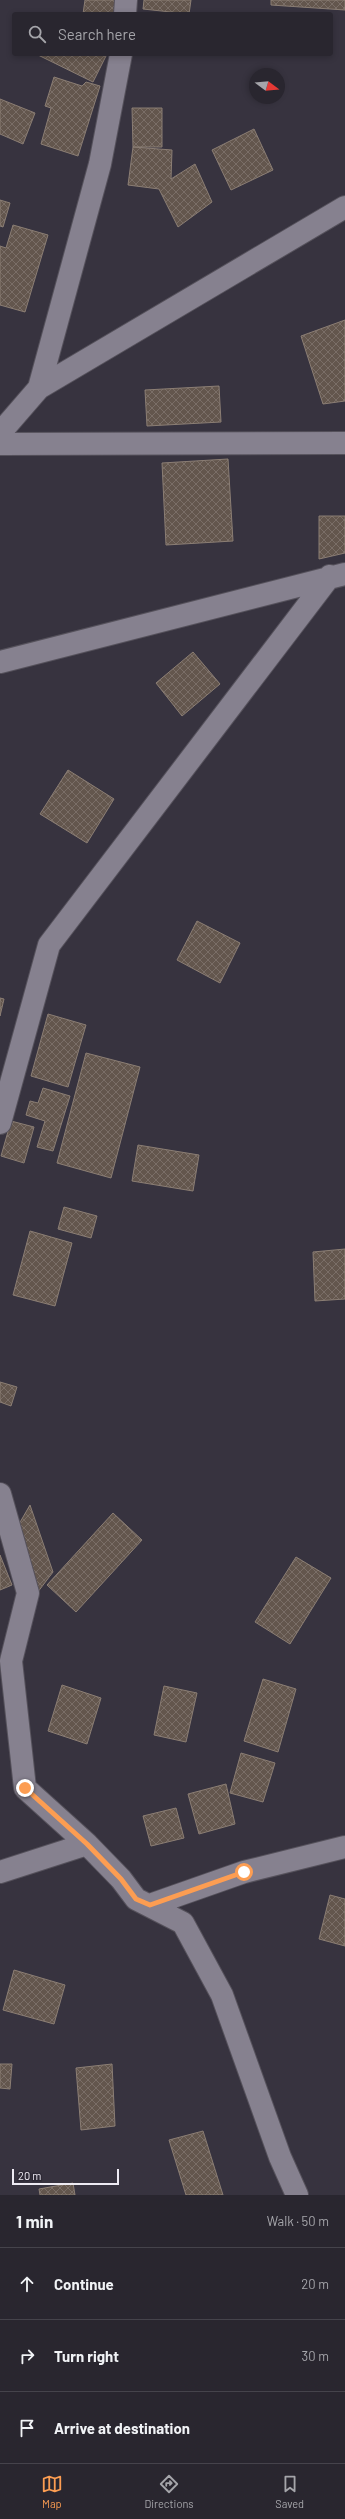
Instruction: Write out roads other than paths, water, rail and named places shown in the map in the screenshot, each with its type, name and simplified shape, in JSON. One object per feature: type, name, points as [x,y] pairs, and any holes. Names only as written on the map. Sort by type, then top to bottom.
[{"type":"street","points":[[125,12],[126,0]]},
{"type":"street","points":[[39,388],[100,164],[121,56]]},
{"type":"street","points":[[0,433],[39,388],[345,207]]},
{"type":"street","points":[[0,444],[345,443]]},
{"type":"street","points":[[0,662],[337,575]]},
{"type":"street","points":[[0,1123],[49,945],[337,575]]},
{"type":"street","points":[[0,1494],[28,1593],[11,1661],[25,1788],[87,1844],[121,1879],[136,1899],[183,1923],[222,1994],[280,2157],[297,2195]]},
{"type":"street","points":[[0,1872],[87,1844]]},
{"type":"street","points":[[150,1905],[244,1872],[345,1847]]}]
